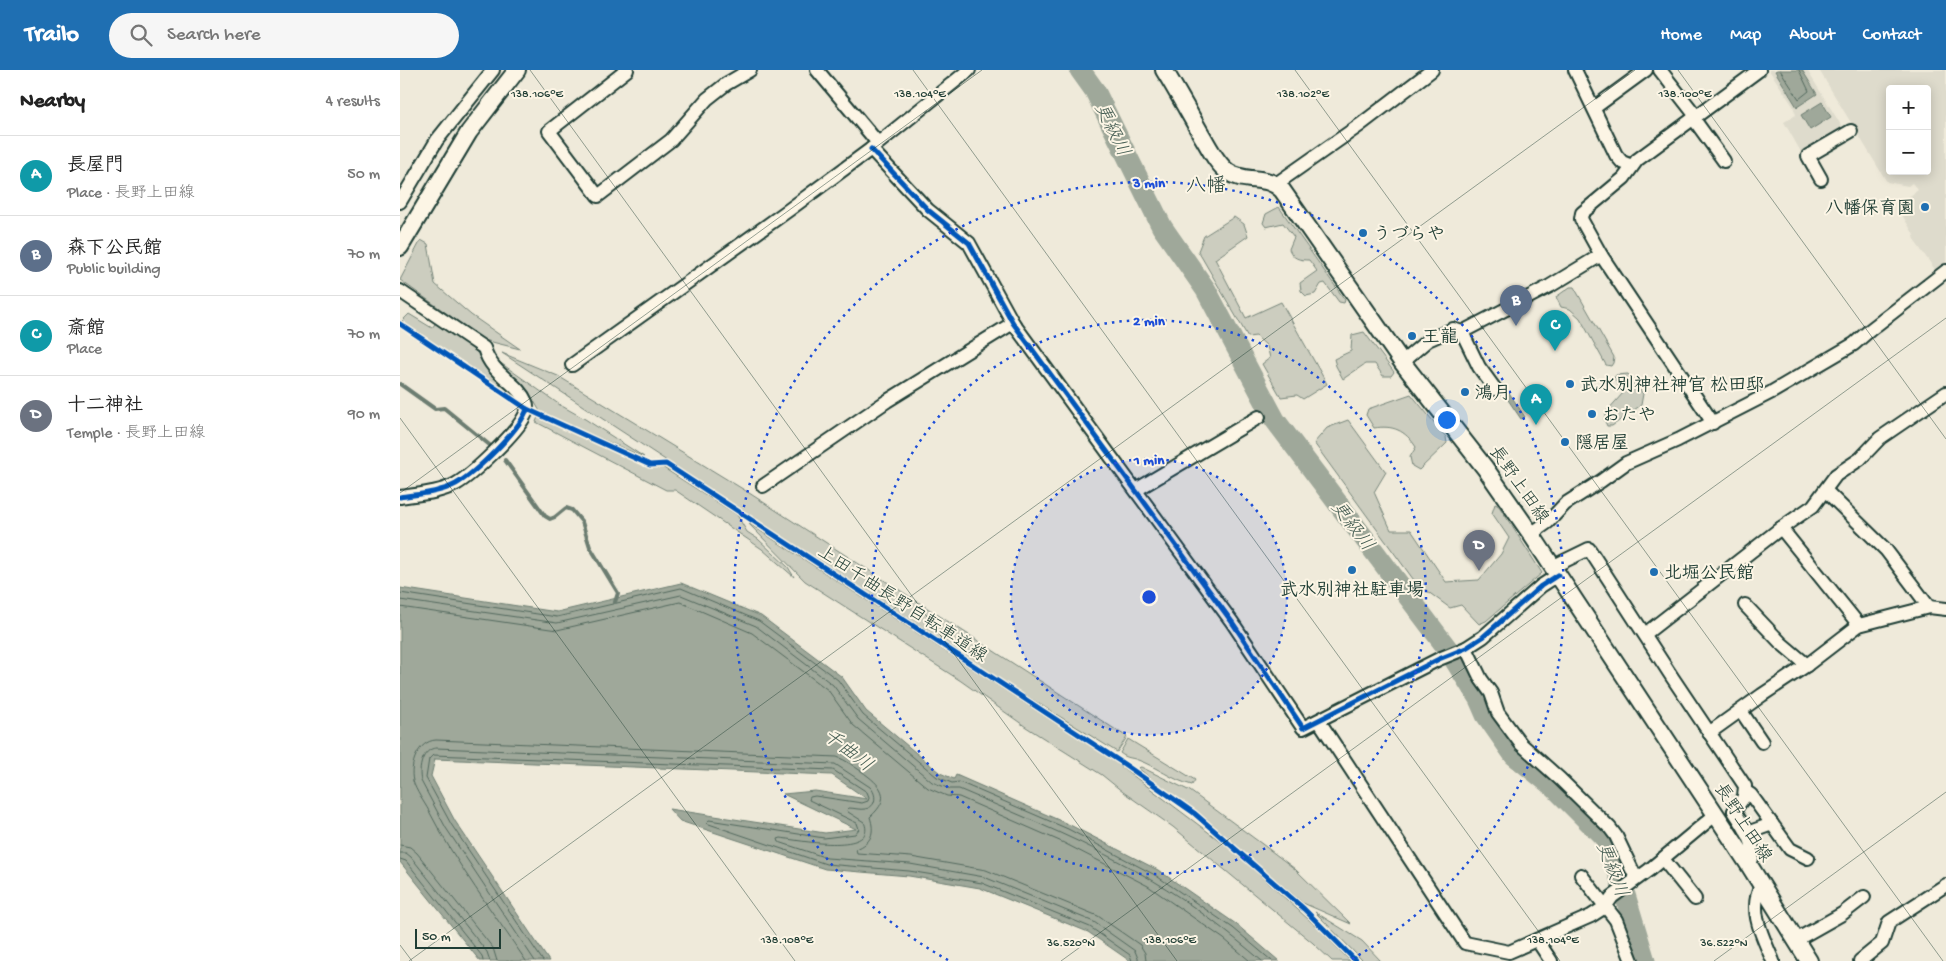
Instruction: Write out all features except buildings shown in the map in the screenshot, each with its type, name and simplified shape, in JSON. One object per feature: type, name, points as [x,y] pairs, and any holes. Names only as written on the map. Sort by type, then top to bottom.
[{"type":"main road","points":[[1164,70],[1223,168],[1238,176],[1267,180],[1276,184]]},
{"type":"main road","points":[[400,247],[469,132],[514,71]]},
{"type":"main road","name":"長野上田線","points":[[1276,184],[1402,362],[1480,461],[1531,534],[1749,865],[1809,961]]},
{"type":"street","points":[[400,202],[437,140],[493,70]]},
{"type":"street","points":[[627,70],[549,131],[598,196],[671,140],[707,99],[726,84],[750,70]]},
{"type":"street","points":[[818,70],[874,146],[928,210],[969,243],[1013,323],[1232,622],[1303,728],[1464,648],[1482,637],[1541,586],[1555,571],[1589,549],[1745,786],[1744,797],[1734,811],[1747,833],[1754,852],[1753,860],[1749,865]]},
{"type":"street","points":[[572,365],[790,209],[874,146],[969,70]]},
{"type":"street","points":[[1276,184],[1360,125],[1432,70]]},
{"type":"street","points":[[1575,70],[1616,155],[1622,162],[1632,166]]},
{"type":"street","points":[[1594,108],[1646,70]]},
{"type":"street","points":[[1660,70],[1724,161]]},
{"type":"street","points":[[1713,423],[1601,255],[1581,220],[1582,213],[1624,178],[1637,160],[1758,70]]},
{"type":"street","points":[[1821,179],[1808,156],[1850,132]]},
{"type":"street","points":[[1462,332],[1550,286],[1601,255]]},
{"type":"street","points":[[1531,534],[1548,522],[1565,504],[1626,463],[1713,423],[1785,386],[1854,344],[1946,271]]},
{"type":"street","points":[[400,291],[484,348],[487,359],[498,373],[520,393],[527,403],[527,409],[524,418],[472,473],[456,484],[436,492],[400,497]]},
{"type":"street","points":[[764,486],[887,401],[1013,323]]},
{"type":"street","points":[[1402,362],[1428,340],[1453,329],[1462,332],[1479,366],[1495,389]]},
{"type":"street","points":[[1644,634],[1781,528],[1813,506],[1826,491],[1836,475],[1860,459],[1880,438],[1946,393]]},
{"type":"street","points":[[1136,490],[1260,418]]},
{"type":"street","points":[[1826,491],[1886,550],[1929,606]]},
{"type":"street","points":[[1781,528],[1858,625]]},
{"type":"street","points":[[1745,605],[1781,642],[1807,665]]},
{"type":"street","points":[[1709,733],[1807,665],[1858,625],[1929,606],[1946,609]]},
{"type":"street","points":[[1464,648],[1490,693],[1498,713],[1521,744],[1560,778],[1616,836],[1633,880]]},
{"type":"street","points":[[1741,711],[1762,742]]},
{"type":"street","points":[[1319,721],[1465,943],[1509,952],[1591,916],[1605,907],[1613,896],[1663,859],[1715,815]]},
{"type":"street","points":[[1745,791],[1751,795],[1790,848],[1808,858]]},
{"type":"street","points":[[1747,833],[1772,824]]},
{"type":"street","points":[[1663,859],[1694,899]]},
{"type":"street","points":[[1581,875],[1616,920],[1632,961]]},
{"type":"street","points":[[1860,961],[1882,943],[1889,922],[1946,885]]},
{"type":"street","points":[[1761,886],[1755,905],[1760,930],[1773,961]]},
{"type":"street","points":[[1796,940],[1842,914],[1864,898]]},
{"type":"street","points":[[1537,940],[1551,961]]},
{"type":"shaded area","points":[[1769,70],[1807,70],[1844,130],[1801,152],[1784,122],[1796,115],[1793,106]]},
{"type":"shaded area","points":[[1819,70],[1946,70],[1946,264],[1938,271],[1936,271],[1916,243],[1913,233],[1902,215],[1906,199],[1918,190],[1912,183],[1908,186],[1887,182]]},
{"type":"shaded area","points":[[1279,207],[1345,300],[1344,303],[1339,302],[1325,283],[1321,284],[1315,294],[1306,296],[1301,291],[1300,283],[1317,271],[1309,260],[1299,259],[1292,255],[1289,249],[1294,237],[1283,223],[1266,227],[1263,223],[1266,214]]},
{"type":"shaded area","points":[[1234,217],[1244,224],[1248,236],[1215,259],[1246,318],[1281,302],[1327,384],[1303,399],[1297,395],[1281,397],[1262,364],[1270,358],[1267,346],[1256,336],[1248,337],[1198,251],[1204,236]]},
{"type":"shaded area","points":[[421,240],[428,244],[435,284],[471,315],[520,349],[484,340],[400,280]]},
{"type":"shaded area","points":[[1570,287],[1574,287],[1614,357],[1611,366],[1606,365],[1580,318],[1570,309],[1561,307],[1556,297]]},
{"type":"shaded area","points":[[409,314],[432,328],[437,321],[460,339],[492,367],[519,401],[401,322]]},
{"type":"shaded area","points":[[1364,332],[1394,372],[1391,376],[1383,376],[1375,364],[1365,364],[1343,379],[1334,359],[1351,351],[1352,335]]},
{"type":"shaded area","points":[[502,353],[558,376],[746,491],[1127,737],[1117,752],[1009,685]]},
{"type":"shaded area","points":[[495,359],[560,405],[644,457],[541,413],[528,391],[501,369]]},
{"type":"shaded area","points":[[1628,374],[1643,394],[1641,405],[1612,426],[1607,426],[1604,419],[1607,411],[1623,393],[1614,378],[1616,375]]},
{"type":"shaded area","points":[[1411,394],[1446,437],[1447,443],[1419,470],[1412,466],[1410,457],[1416,447],[1412,441],[1403,433],[1393,428],[1374,428],[1366,415],[1368,409]]},
{"type":"shaded area","points":[[538,417],[651,468],[662,467],[737,515],[747,532],[758,539],[788,567],[794,577],[762,549],[675,490],[666,490],[536,422]]},
{"type":"shaded area","points":[[1348,420],[1386,472],[1374,492],[1391,530],[1411,530],[1446,582],[1479,580],[1501,554],[1509,538],[1492,513],[1495,504],[1499,506],[1542,573],[1486,621],[1479,624],[1461,605],[1450,608],[1416,583],[1314,443],[1327,428]]},
{"type":"shaded area","points":[[748,523],[1115,762],[1232,850],[1319,929],[1350,961],[1332,961],[1313,943],[1173,827],[1102,775],[1026,727],[961,681],[805,581]]},
{"type":"shaded area","points":[[1128,739],[1195,780],[1192,785],[1120,753]]},
{"type":"shaded area","points":[[1141,767],[1190,791],[1262,844],[1295,869],[1351,924],[1303,903],[1240,849],[1138,768]]},
{"type":"shaded area","points":[[1315,912],[1362,941],[1381,961],[1363,961]]},
{"type":"water","points":[[1802,70],[1817,94],[1797,107],[1775,71]]},
{"type":"water","points":[[1822,102],[1831,117],[1810,130],[1801,115]]},
{"type":"water","points":[[1504,385],[1525,417],[1521,419],[1500,388]]},
{"type":"water","name":"千曲川","points":[[681,583],[761,616],[842,677],[866,711],[940,773],[954,779],[956,775],[1070,825],[1158,870],[1236,924],[1279,961],[1130,961],[1088,932],[980,888],[909,876],[825,869],[680,821],[669,809],[825,833],[856,829],[783,794],[815,791],[867,799],[832,775],[435,759],[431,776],[455,821],[549,961],[480,961],[400,862],[400,588],[557,612]]},
{"type":"waterway","name":"更級川","points":[[1080,70],[1095,91],[1162,227],[1206,290],[1275,420],[1447,648],[1479,699],[1486,715],[1514,755],[1555,788],[1604,837],[1612,852],[1645,961]]},
{"type":"waterway","points":[[400,384],[435,409],[444,408],[492,447]]},
{"type":"waterway","points":[[505,460],[545,516],[550,519],[566,508],[572,510],[582,522],[590,547],[618,593],[615,602]]},
{"type":"cycle path","points":[[871,149],[928,210],[969,243],[1013,323],[1232,622],[1303,728],[1439,659],[1466,648],[1483,637],[1541,586],[1558,575]]},
{"type":"cycle path","name":"上田千曲長野自転車道線","points":[[400,324],[527,409],[650,465],[666,464],[1124,764],[1194,813],[1304,909],[1356,961]]},
{"type":"cycle path","points":[[400,497],[429,493],[456,484],[485,461],[506,439],[516,428],[527,409]]},
{"type":"place","name":"八幡保育園","points":[[1925,207]]},
{"type":"place","name":"うづらや","points":[[1363,233]]},
{"type":"place","name":"森下公民館","points":[[1516,326]]},
{"type":"place","name":"王龍","points":[[1412,336]]},
{"type":"place","name":"斎館","points":[[1555,351]]},
{"type":"place","name":"武水別神社神官 松田邸","points":[[1570,384]]},
{"type":"place","name":"鴻月","points":[[1465,392]]},
{"type":"place","name":"おたや","points":[[1592,414]]},
{"type":"place","name":"長屋門","points":[[1536,425]]},
{"type":"place","name":"隠居屋","points":[[1565,442]]},
{"type":"place","name":"武水別神社駐車場","points":[[1352,570]]},
{"type":"place","name":"十二神社","points":[[1479,571]]},
{"type":"place","name":"北堀公民館","points":[[1654,572]]},
{"type":"district","name":"八幡","points":[[1206,184]]}]
